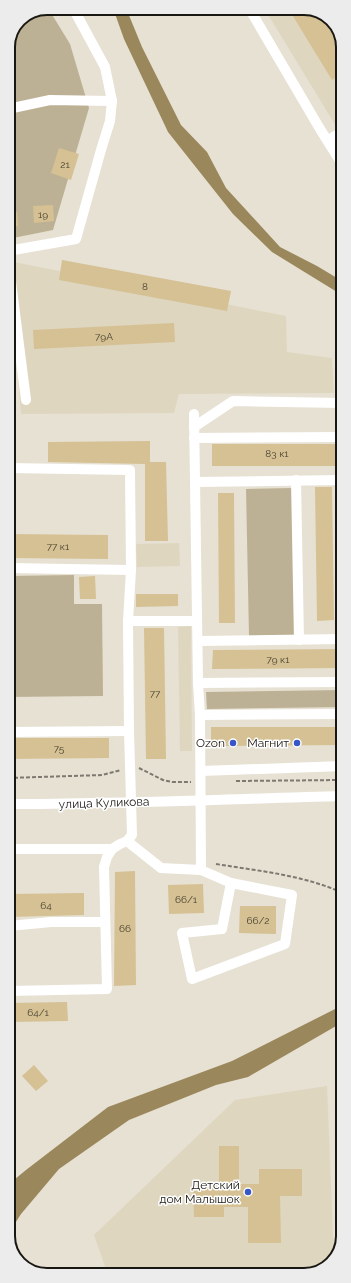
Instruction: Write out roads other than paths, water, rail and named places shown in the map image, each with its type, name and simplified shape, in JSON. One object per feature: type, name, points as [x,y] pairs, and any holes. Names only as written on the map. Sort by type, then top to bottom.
[{"type":"street","points":[[15,249],[76,239],[110,121],[112,101],[105,67],[77,15]]},
{"type":"street","points":[[253,15],[336,154]]},
{"type":"street","points":[[15,108],[50,100],[112,101]]},
{"type":"street","points":[[15,313],[26,400]]},
{"type":"street","points":[[194,427],[233,401],[336,402]]},
{"type":"street","points":[[194,414],[198,683],[201,776],[201,866]]},
{"type":"street","points":[[194,438],[336,437]]},
{"type":"street","points":[[15,468],[130,470],[131,570],[128,621],[129,731],[132,819],[132,835],[127,841],[112,850],[107,857],[104,867],[107,989],[15,991]]},
{"type":"street","points":[[296,480],[299,640]]},
{"type":"street","points":[[195,482],[336,480]]},
{"type":"street","points":[[15,568],[131,570]]},
{"type":"street","points":[[128,621],[197,621]]},
{"type":"street","points":[[198,641],[336,639]]},
{"type":"street","points":[[198,683],[336,682]]},
{"type":"street","points":[[200,715],[336,714]]},
{"type":"street","points":[[15,732],[129,731]]},
{"type":"street","points":[[201,776],[336,766]]},
{"type":"street","name":"улица Куликова","points":[[15,804],[101,804],[336,796]]},
{"type":"street","points":[[127,841],[161,868],[201,866],[230,883],[292,895],[285,944],[192,979],[182,933],[222,929],[230,883]]},
{"type":"street","points":[[15,849],[112,850]]},
{"type":"street","points":[[15,925],[51,922],[105,922]]},
{"type":"place","name":"Ozon","points":[[233,743]]},
{"type":"place","name":"Магнит","points":[[297,743]]},
{"type":"place","name":"Детский дом Малышок","points":[[248,1192]]}]
